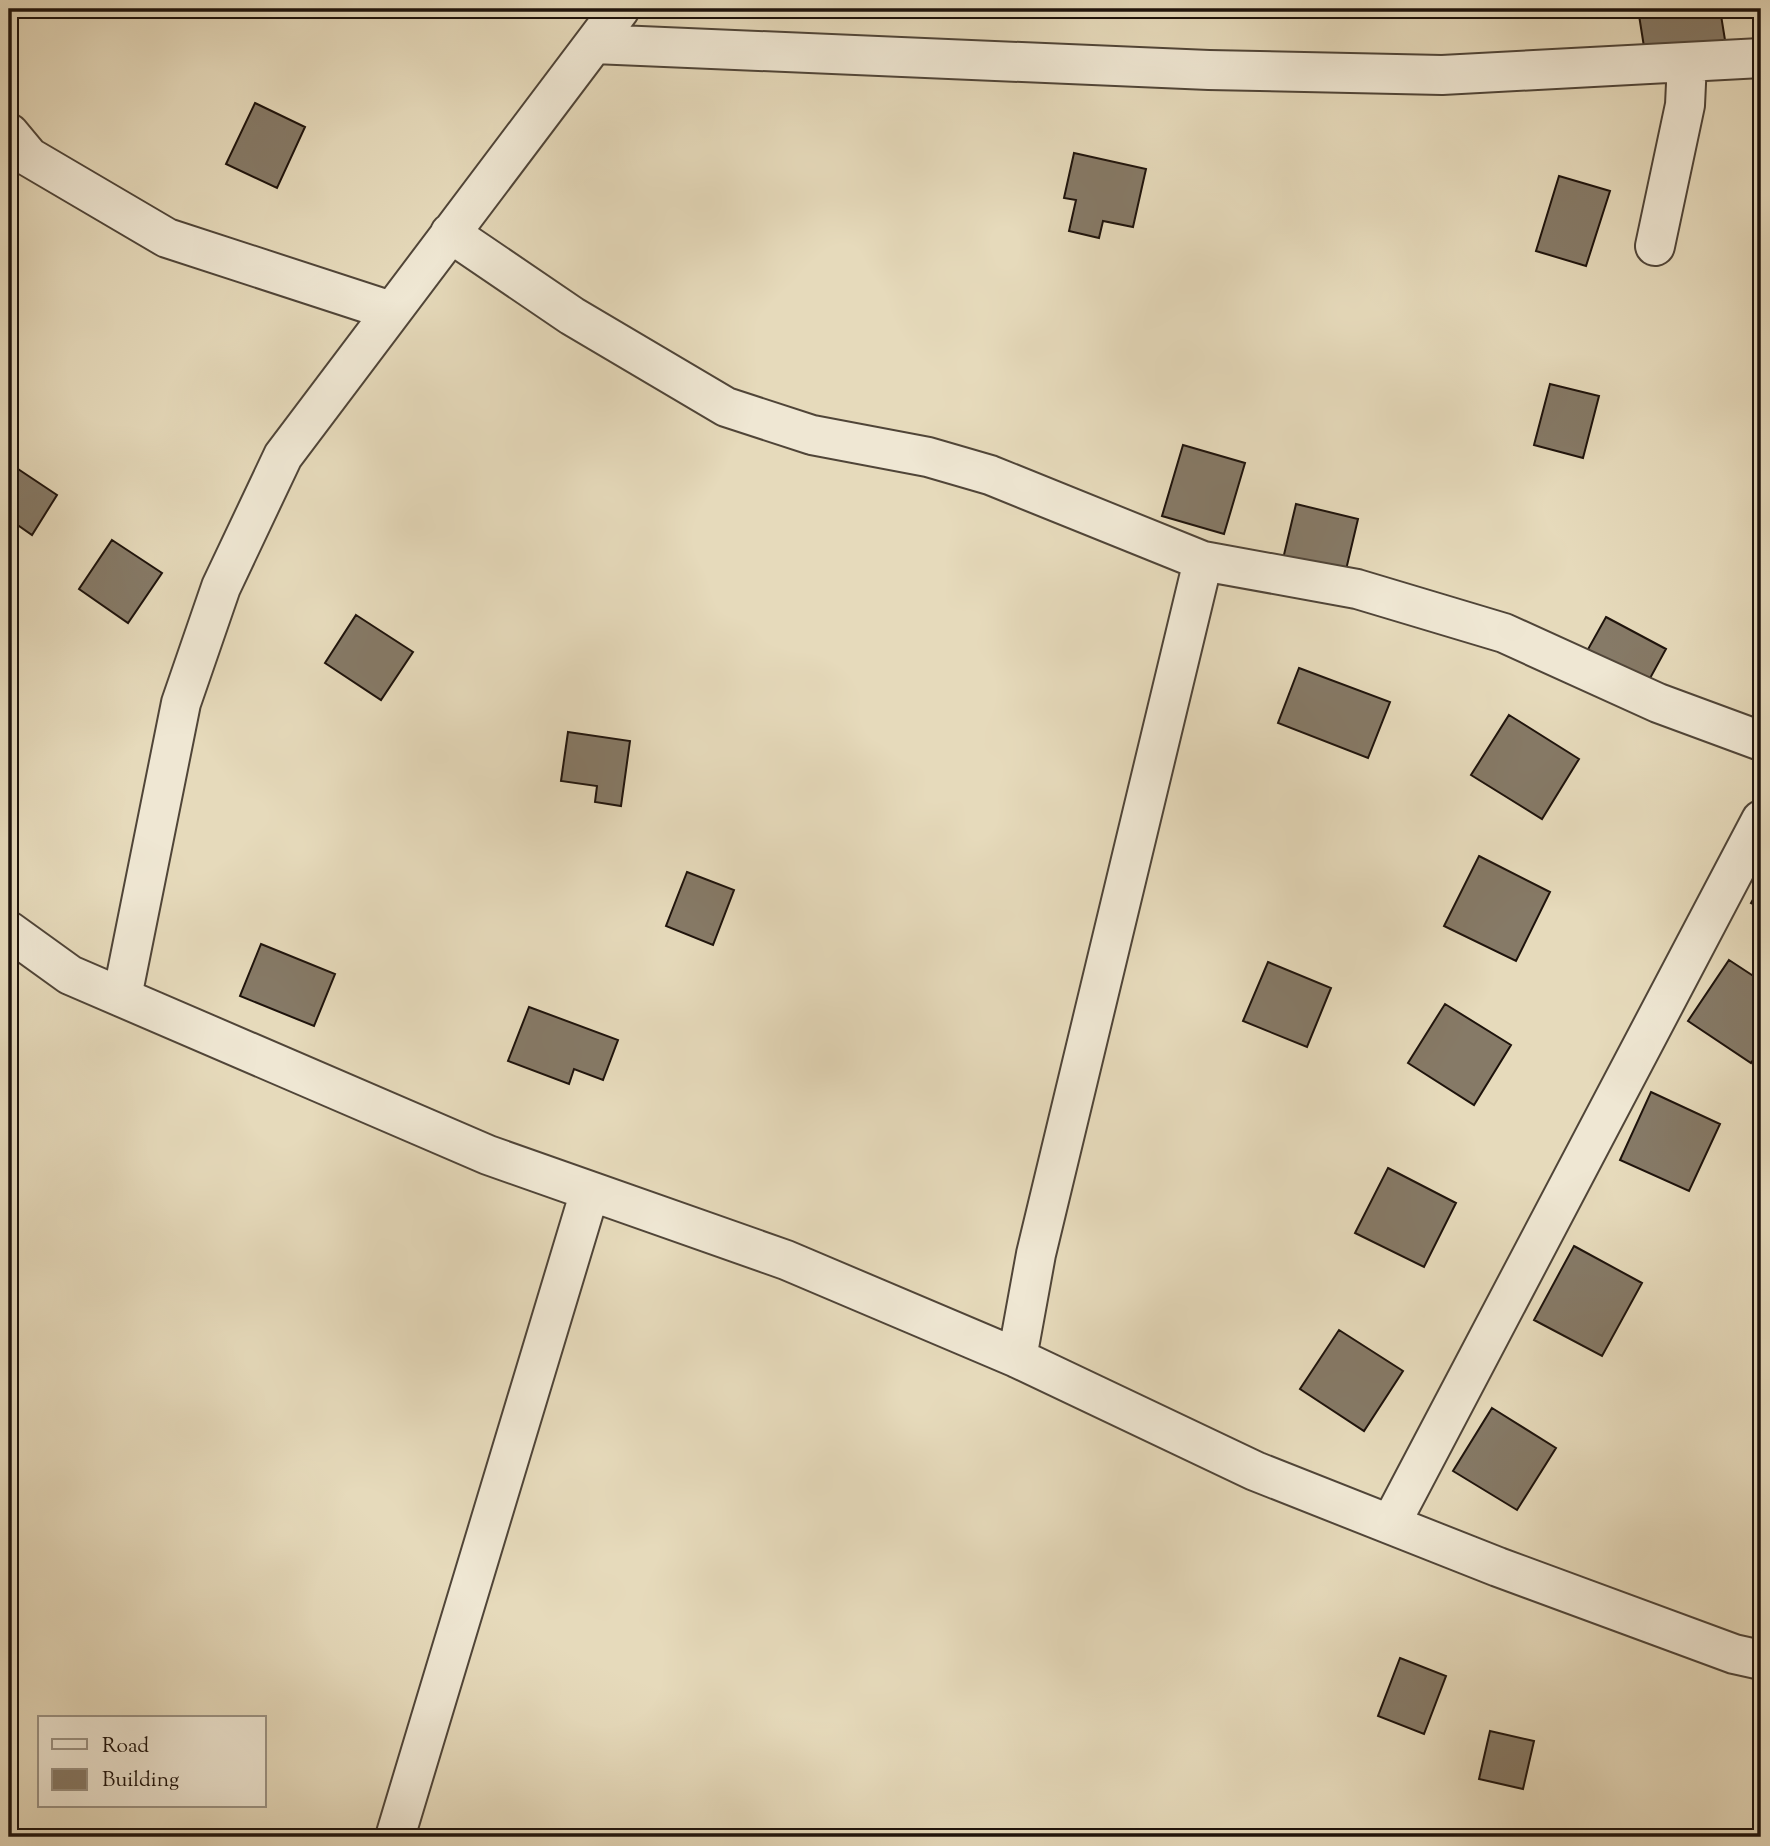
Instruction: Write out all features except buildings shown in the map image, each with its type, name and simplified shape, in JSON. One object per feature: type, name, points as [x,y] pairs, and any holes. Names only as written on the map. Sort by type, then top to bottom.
[{"type":"street","points":[[122,997],[181,703],[221,587],[283,456],[620,9]]},
{"type":"street","points":[[594,44],[1209,70],[1442,75],[1761,58]]},
{"type":"street","points":[[1655,246],[1685,105],[1687,62]]},
{"type":"street","points":[[9,133],[29,157],[167,238],[391,311]]},
{"type":"street","points":[[450,233],[572,316],[726,407],[812,435],[928,457],[990,475],[1203,561],[1357,589],[1504,633],[1658,702],[1761,741]]},
{"type":"street","points":[[1017,1358],[1036,1254],[1203,561]]},
{"type":"street","points":[[1391,1522],[1761,820]]},
{"type":"street","points":[[9,931],[70,975],[488,1155],[786,1260],[1017,1358],[1255,1471],[1391,1522],[1524,1577],[1734,1654],[1761,1660]]},
{"type":"street","points":[[395,1837],[590,1191]]}]
